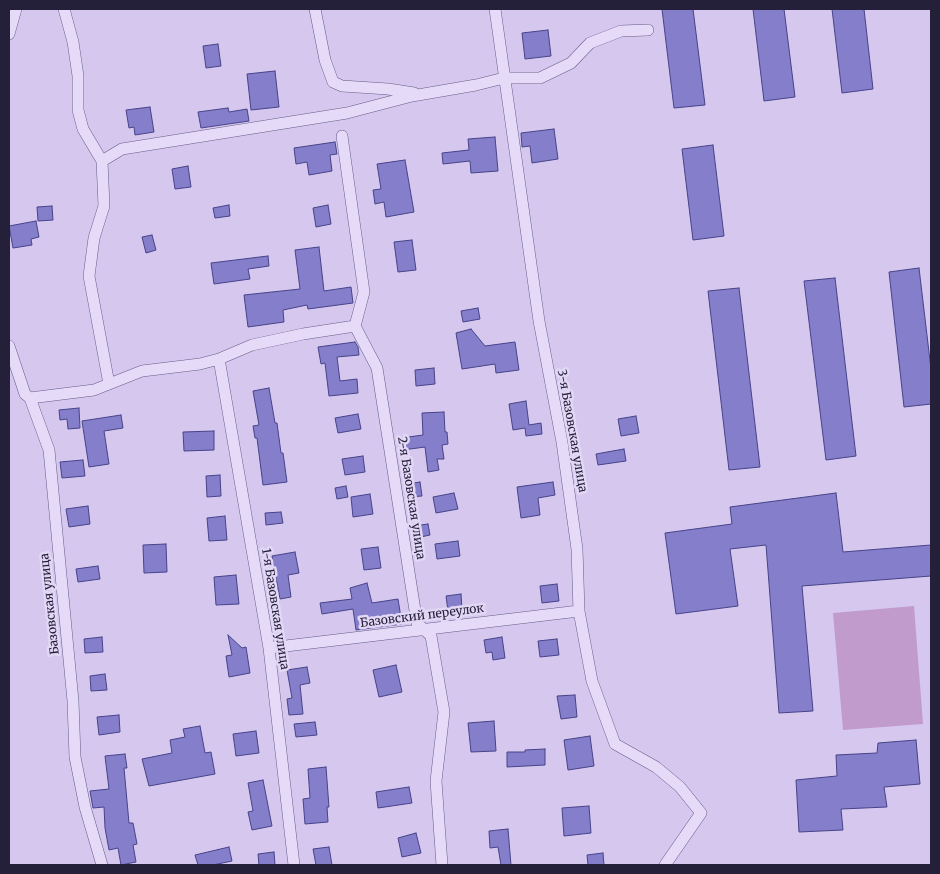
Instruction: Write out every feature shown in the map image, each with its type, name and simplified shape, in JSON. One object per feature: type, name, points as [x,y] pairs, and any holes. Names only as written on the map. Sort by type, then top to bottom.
[{"type":"street","points":[[9,34],[16,9]]},
{"type":"street","points":[[64,9],[73,42],[78,76],[78,110],[83,129],[102,161],[104,206],[94,238],[89,276],[109,384]]},
{"type":"street","points":[[315,9],[325,60],[333,82],[342,86],[388,88],[422,94]]},
{"type":"street","name":"3-я Базовская улица","points":[[494,9],[539,321],[564,452],[577,549],[579,611],[592,681],[615,744],[656,767],[680,787],[701,814],[665,865]]},
{"type":"street","points":[[102,161],[122,149],[347,113],[422,94],[476,85],[504,78],[540,78],[571,63],[590,43],[621,31],[648,30]]},
{"type":"street","points":[[28,396],[94,390],[142,372],[200,364],[252,346],[303,334],[355,326],[364,292],[342,136]]},
{"type":"street","name":"2-я Базовская улица","points":[[355,326],[377,368],[417,623],[432,636],[444,712],[436,781],[442,865]]},
{"type":"street","name":"Базовская улица","points":[[9,346],[49,450],[73,700],[75,757],[85,806],[102,865]]},
{"type":"street","name":"1-я Базовская улица","points":[[219,359],[269,648],[294,865]]},
{"type":"street","name":"Базовский переулок","points":[[269,648],[579,611]]},
{"type":"shaded area","points":[[914,606],[923,724],[843,730],[833,613]]},
{"type":"building","points":[[662,9],[693,9],[705,105],[674,108]]},
{"type":"building","points":[[753,9],[784,9],[795,97],[764,101]]},
{"type":"building","points":[[832,9],[864,9],[873,89],[842,93]]},
{"type":"building","points":[[548,30],[551,56],[525,59],[522,33]]},
{"type":"building","points":[[218,44],[221,66],[206,68],[203,46]]},
{"type":"building","points":[[275,71],[279,107],[251,110],[247,74]]},
{"type":"building","points":[[150,107],[154,132],[135,135],[134,127],[129,128],[126,110]]},
{"type":"building","points":[[228,108],[229,112],[247,109],[249,121],[201,128],[198,112]]},
{"type":"building","points":[[554,129],[558,159],[532,163],[530,146],[522,147],[521,133]]},
{"type":"building","points":[[495,137],[498,171],[471,173],[470,161],[443,164],[442,153],[469,150],[468,139]]},
{"type":"building","points":[[335,142],[337,154],[330,155],[332,171],[309,175],[307,162],[296,164],[294,148]]},
{"type":"building","points":[[713,145],[724,236],[693,240],[682,149]]},
{"type":"building","points":[[405,160],[414,212],[386,217],[384,202],[375,204],[373,190],[381,189],[377,164]]},
{"type":"building","points":[[188,166],[191,187],[175,189],[172,169]]},
{"type":"building","points":[[229,205],[230,216],[215,218],[213,208]]},
{"type":"building","points":[[328,205],[331,224],[316,227],[313,208]]},
{"type":"building","points":[[52,206],[53,220],[38,221],[37,207]]},
{"type":"building","points":[[36,221],[39,237],[31,239],[32,245],[13,248],[9,226]]},
{"type":"building","points":[[152,235],[156,250],[146,253],[142,237]]},
{"type":"building","points":[[412,240],[416,270],[398,272],[394,242]]},
{"type":"building","points":[[319,247],[324,291],[351,287],[353,303],[308,309],[307,305],[283,310],[284,322],[248,327],[244,295],[300,289],[295,250]]},
{"type":"building","points":[[268,256],[269,266],[248,269],[250,279],[214,284],[211,263]]},
{"type":"building","points":[[919,268],[931,369],[931,404],[904,407],[889,272]]},
{"type":"building","points":[[835,278],[856,456],[826,460],[804,281]]},
{"type":"building","points":[[739,288],[760,467],[729,470],[708,291]]},
{"type":"building","points":[[478,308],[480,319],[463,322],[461,311]]},
{"type":"building","points":[[471,329],[485,346],[515,342],[519,370],[496,373],[495,364],[462,369],[456,333]]},
{"type":"building","points":[[355,342],[359,355],[337,357],[340,381],[357,379],[358,393],[329,396],[325,363],[321,364],[318,347]]},
{"type":"building","points":[[434,368],[435,384],[416,386],[415,370]]},
{"type":"building","points":[[269,388],[275,423],[277,423],[281,453],[283,453],[287,482],[263,485],[257,438],[255,438],[253,426],[259,425],[253,391]]},
{"type":"building","points":[[526,401],[529,425],[541,423],[542,434],[526,436],[525,428],[513,430],[509,404]]},
{"type":"building","points":[[79,408],[80,428],[68,429],[67,419],[60,420],[59,410]]},
{"type":"building","points":[[444,412],[448,444],[442,445],[444,459],[437,459],[439,470],[428,472],[425,447],[403,450],[401,438],[423,435],[422,413]]},
{"type":"building","points":[[358,414],[361,429],[338,433],[335,418]]},
{"type":"building","points":[[121,415],[123,428],[104,431],[109,464],[89,467],[82,421]]},
{"type":"building","points":[[636,416],[639,433],[621,436],[618,419]]},
{"type":"building","points":[[214,431],[214,450],[184,451],[183,432]]},
{"type":"building","points":[[624,449],[626,461],[598,465],[596,454]]},
{"type":"building","points":[[363,456],[365,472],[345,475],[342,459]]},
{"type":"building","points":[[83,460],[85,476],[62,478],[60,462]]},
{"type":"building","points":[[220,475],[221,496],[207,497],[206,476]]},
{"type":"building","points":[[420,482],[422,496],[408,497],[407,484]]},
{"type":"building","points":[[553,482],[555,495],[538,498],[540,515],[521,518],[517,487]]},
{"type":"building","points":[[346,486],[348,497],[337,499],[335,488]]},
{"type":"building","points":[[454,493],[458,509],[436,513],[433,497]]},
{"type":"building","points":[[836,493],[843,552],[931,545],[931,576],[802,586],[813,711],[779,713],[766,545],[730,549],[738,606],[676,614],[665,533],[732,524],[730,507]]},
{"type":"building","points":[[370,494],[373,514],[353,517],[351,497]]},
{"type":"building","points":[[88,506],[90,524],[69,527],[66,509]]},
{"type":"building","points":[[281,512],[283,523],[266,525],[265,513]]},
{"type":"building","points":[[225,516],[227,540],[209,541],[207,518]]},
{"type":"building","points":[[428,524],[430,535],[416,538],[414,526]]},
{"type":"building","points":[[458,541],[460,556],[437,559],[435,544]]},
{"type":"building","points":[[166,544],[167,572],[144,573],[143,545]]},
{"type":"building","points":[[378,547],[381,568],[364,570],[361,549]]},
{"type":"building","points":[[295,552],[299,573],[288,575],[291,597],[280,599],[272,556]]},
{"type":"building","points":[[98,566],[100,579],[78,582],[76,569]]},
{"type":"building","points":[[236,575],[239,604],[216,605],[214,577]]},
{"type":"building","points":[[367,583],[372,603],[398,599],[402,624],[356,630],[353,609],[322,614],[320,603],[352,599],[350,588]]},
{"type":"building","points":[[557,584],[559,601],[542,603],[540,586]]},
{"type":"building","points":[[461,594],[462,610],[448,611],[446,596]]},
{"type":"building","points":[[228,635],[242,648],[246,647],[250,673],[229,677],[226,656],[232,655]]},
{"type":"building","points":[[102,637],[103,652],[85,653],[84,639]]},
{"type":"building","points":[[502,637],[505,658],[493,660],[492,652],[486,653],[484,640]]},
{"type":"building","points":[[557,639],[559,655],[540,657],[538,641]]},
{"type":"building","points":[[396,665],[402,692],[379,697],[373,670]]},
{"type":"building","points":[[307,667],[310,683],[300,685],[303,714],[289,715],[287,699],[292,698],[287,670]]},
{"type":"building","points":[[105,674],[107,690],[91,691],[90,676]]},
{"type":"building","points":[[575,695],[577,717],[561,719],[557,696]]},
{"type":"building","points":[[119,715],[120,732],[99,735],[97,717]]},
{"type":"building","points":[[494,721],[496,751],[471,752],[468,723]]},
{"type":"building","points":[[315,722],[317,735],[296,737],[294,724]]},
{"type":"building","points":[[200,726],[205,753],[211,752],[215,774],[149,786],[142,759],[172,753],[170,740],[185,737],[183,729]]},
{"type":"building","points":[[256,731],[259,753],[236,756],[233,734]]},
{"type":"building","points":[[590,736],[594,766],[568,770],[564,740]]},
{"type":"building","points":[[916,740],[920,784],[884,787],[887,807],[841,809],[843,830],[799,832],[796,780],[837,776],[836,755],[877,753],[878,743]]},
{"type":"building","points":[[545,749],[545,765],[507,767],[507,752]]},
{"type":"building","points":[[125,754],[127,768],[124,768],[129,823],[133,823],[137,844],[133,845],[136,862],[121,865],[118,848],[109,850],[104,807],[93,808],[90,791],[109,789],[105,756]]},
{"type":"building","points":[[326,767],[329,807],[327,807],[328,822],[305,824],[303,799],[310,798],[308,769]]},
{"type":"building","points":[[263,780],[272,826],[252,830],[248,812],[253,811],[248,783]]},
{"type":"building","points":[[409,787],[412,803],[378,808],[376,792]]},
{"type":"building","points":[[589,806],[591,833],[564,836],[562,808]]},
{"type":"building","points":[[508,829],[511,865],[501,865],[498,847],[490,848],[489,831]]},
{"type":"building","points":[[416,833],[421,853],[402,857],[398,838]]},
{"type":"building","points":[[229,847],[232,861],[213,865],[198,865],[195,855]]},
{"type":"building","points":[[329,847],[332,865],[316,865],[313,849]]},
{"type":"building","points":[[274,852],[275,865],[259,865],[258,854]]},
{"type":"building","points":[[603,853],[604,865],[588,865],[587,855]]}]
